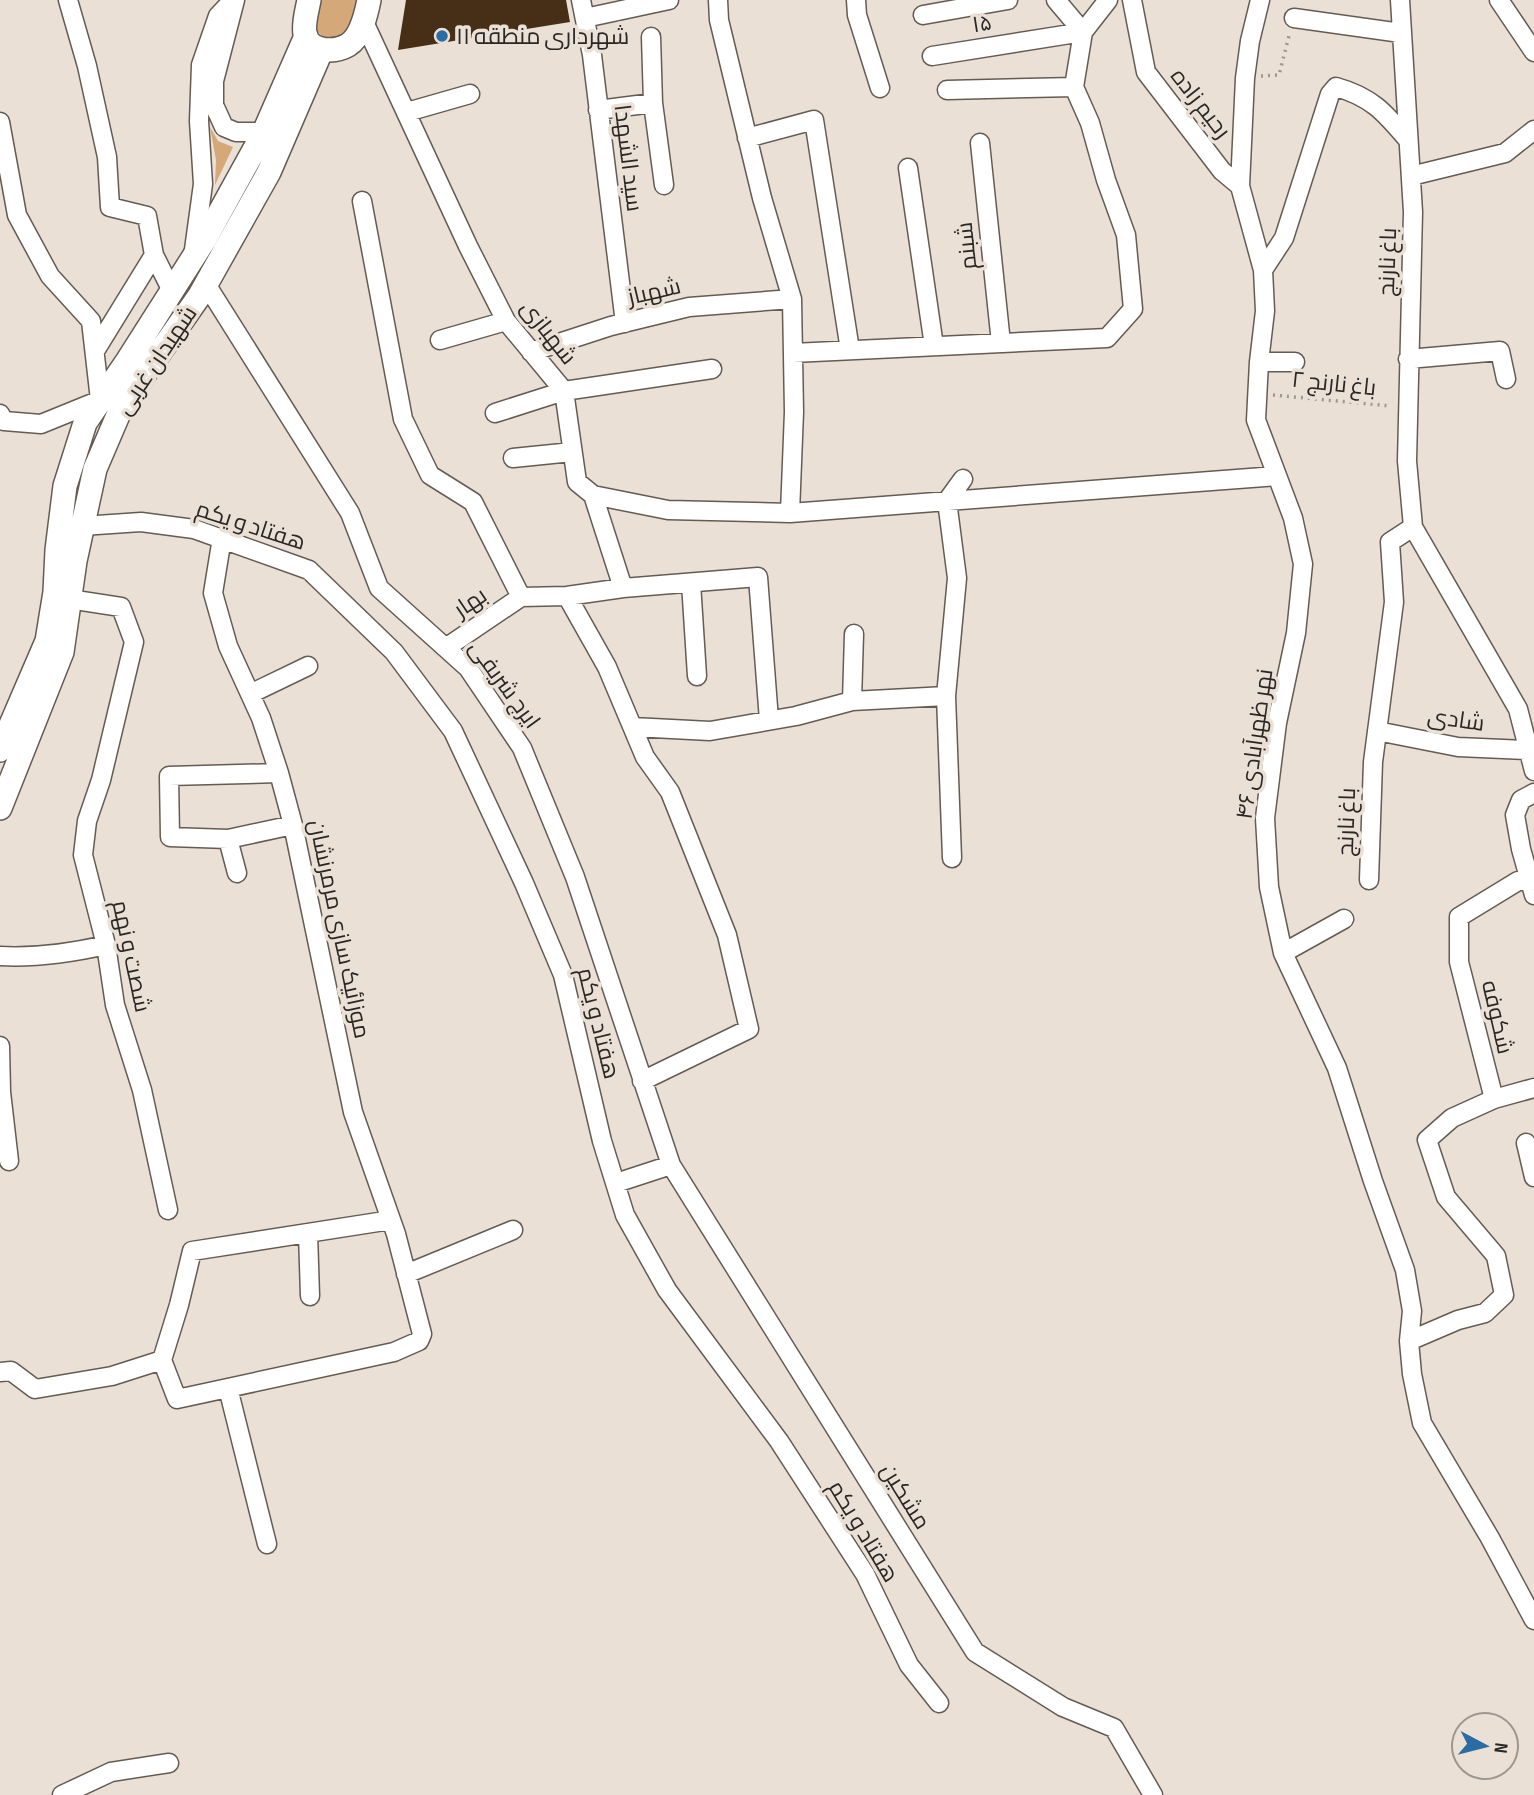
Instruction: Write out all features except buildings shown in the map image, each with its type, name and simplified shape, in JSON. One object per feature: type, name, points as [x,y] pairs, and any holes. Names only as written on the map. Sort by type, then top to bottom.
[{"type":"main road","points":[[309,0],[305,18],[314,43],[329,51],[349,44],[366,11]]},
{"type":"main road","name":"شهیدان غربی","points":[[0,750],[47,641],[55,592],[65,486],[85,423],[192,260],[314,43]]},
{"type":"main road","name":"شهیدان غربی","points":[[0,808],[62,652],[82,526],[95,469],[122,406],[206,284],[269,172],[314,43]]},
{"type":"street","points":[[68,0],[87,66],[107,157],[110,207],[147,216],[154,255],[172,291]]},
{"type":"street","points":[[234,0],[214,82],[214,105],[224,127],[236,132],[264,132]]},
{"type":"street","points":[[192,260],[203,184],[199,121],[201,65],[218,16],[234,0]]},
{"type":"street","points":[[583,9],[669,0]]},
{"type":"street","points":[[718,0],[719,20],[747,138],[792,299],[794,412],[790,513]]},
{"type":"street","points":[[856,0],[857,15],[880,88]]},
{"type":"street","points":[[923,15],[1008,0]]},
{"type":"street","points":[[1056,0],[1083,32]]},
{"type":"street","points":[[793,353],[1107,338],[1133,309],[1126,235],[1106,180],[1090,123],[1074,87],[1083,32],[1108,0]]},
{"type":"street","name":"رحیم زاده","points":[[1132,0],[1146,72],[1222,171],[1240,186]]},
{"type":"street","name":"نهر ظهرآبادی ۴۶","points":[[1260,0],[1245,78],[1240,186],[1263,270],[1265,312],[1256,420],[1293,518],[1303,564],[1296,633],[1277,723],[1265,818],[1269,887],[1283,953],[1337,1068],[1405,1270],[1412,1311],[1409,1341],[1412,1374],[1422,1423],[1490,1538],[1534,1620]]},
{"type":"street","name":"باغ نارنج","points":[[1400,0],[1413,212],[1407,461],[1413,527],[1526,709],[1528,750],[1534,771]]},
{"type":"street","points":[[1500,0],[1534,52]]},
{"type":"street","name":"سید الشهدا","points":[[583,9],[625,323]]},
{"type":"street","name":"شهبازی","points":[[366,11],[407,113],[506,321],[564,391],[577,482],[593,495],[623,588]]},
{"type":"street","points":[[1294,19],[1401,33]]},
{"type":"street","name":"۱۵","points":[[932,56],[1083,32]]},
{"type":"street","points":[[651,37],[653,103],[664,185]]},
{"type":"street","points":[[947,90],[1074,87]]},
{"type":"street","points":[[1263,270],[1284,238],[1330,94],[1336,87],[1358,93],[1384,113],[1408,139]]},
{"type":"street","points":[[407,113],[470,94]]},
{"type":"street","points":[[598,110],[653,103]]},
{"type":"street","points":[[747,138],[814,120],[850,350]]},
{"type":"street","points":[[0,122],[17,215],[50,276],[92,321],[100,400],[41,424],[4,421],[0,414]]},
{"type":"street","points":[[1411,176],[1505,153],[1534,130]]},
{"type":"street","name":"شبنم","points":[[980,144],[1001,343]]},
{"type":"street","points":[[908,168],[934,346]]},
{"type":"street","points":[[362,201],[403,419],[430,475],[473,502],[521,597],[567,596],[623,588],[758,577],[769,720]]},
{"type":"street","points":[[95,351],[154,255]]},
{"type":"street","name":"ایرج شریفی","points":[[206,284],[350,513],[379,588],[468,668],[522,748],[575,877],[671,1165]]},
{"type":"street","name":"شهباز","points":[[531,352],[625,323],[689,307],[792,299]]},
{"type":"street","points":[[440,340],[506,321]]},
{"type":"street","points":[[1408,359],[1500,351],[1506,379]]},
{"type":"street","points":[[1259,362],[1294,362]]},
{"type":"street","points":[[495,413],[564,391],[712,369]]},
{"type":"street","points":[[513,458],[572,452]]},
{"type":"street","points":[[593,495],[668,510],[790,513],[1277,476]]},
{"type":"street","points":[[952,858],[947,696],[957,578],[947,500],[963,479]]},
{"type":"street","name":"هفتاد و یکم","points":[[82,526],[141,522],[194,528],[309,570],[394,652],[453,731],[524,883],[563,975],[603,1141],[625,1215],[667,1290],[779,1441],[865,1574],[909,1665],[939,1703]]},
{"type":"street","name":"باغ نارنج","points":[[1369,880],[1373,762],[1394,602],[1390,542],[1413,527]]},
{"type":"street","name":"موزائیک سازی مرمرنشان","points":[[222,538],[213,593],[228,646],[261,718],[279,773],[293,825],[353,1112],[391,1220],[422,1334],[419,1341],[394,1352],[228,1388]]},
{"type":"street","points":[[691,583],[697,676]]},
{"type":"street","points":[[567,596],[607,667],[645,757],[670,792],[727,935],[749,1029],[642,1081]]},
{"type":"street","name":"بهار","points":[[447,647],[521,597]]},
{"type":"street","name":"شصت و نهم","points":[[69,599],[121,607],[134,642],[101,780],[87,821],[83,855],[106,945],[115,1005],[142,1090],[168,1210]]},
{"type":"street","points":[[852,701],[854,634]]},
{"type":"street","points":[[250,694],[308,667]]},
{"type":"street","points":[[632,727],[710,731],[852,701],[947,696]]},
{"type":"street","name":"شادی","points":[[1377,731],[1458,747],[1528,750]]},
{"type":"street","points":[[279,773],[169,776],[170,837],[228,839],[293,825]]},
{"type":"street","points":[[1532,888],[1515,815],[1521,800],[1534,793]]},
{"type":"street","points":[[228,839],[237,873]]},
{"type":"street","name":"شکوفه","points":[[1494,1100],[1459,962],[1459,917],[1518,881],[1532,888]]},
{"type":"street","points":[[1283,953],[1344,919]]},
{"type":"street","points":[[0,957],[76,952],[106,945]]},
{"type":"street","points":[[0,1046],[1,1092],[9,1161]]},
{"type":"street","points":[[1409,1341],[1458,1320],[1485,1313],[1504,1295],[1496,1256],[1446,1197],[1427,1140],[1452,1118],[1494,1100],[1534,1088]]},
{"type":"street","points":[[1526,1143],[1534,1177]]},
{"type":"street","points":[[615,1183],[671,1165]]},
{"type":"street","name":"مشکین","points":[[671,1165],[975,1652],[1063,1707],[1114,1728],[1153,1795]]},
{"type":"street","points":[[267,1544],[228,1388],[177,1399],[162,1360],[192,1251],[391,1220]]},
{"type":"street","points":[[406,1274],[513,1230]]},
{"type":"street","points":[[307,1233],[310,1296]]},
{"type":"street","points":[[0,1372],[10,1371],[36,1389],[112,1376],[162,1360]]},
{"type":"street","points":[[62,1795],[111,1772],[169,1763]]},
{"type":"path","points":[[1245,78],[1279,75],[1294,19]]},
{"type":"path","name":"باغ نارنج ۲","points":[[1257,393],[1408,408]]},
{"type":"shaded area","points":[[320,0],[358,0],[350,27],[342,35],[327,41],[315,29]]},
{"type":"shaded area","points":[[210,127],[218,141],[233,147],[215,185],[216,160]]},
{"type":"place","name":"شهرداری منطقه ۱۱","points":[[442,36]]}]
